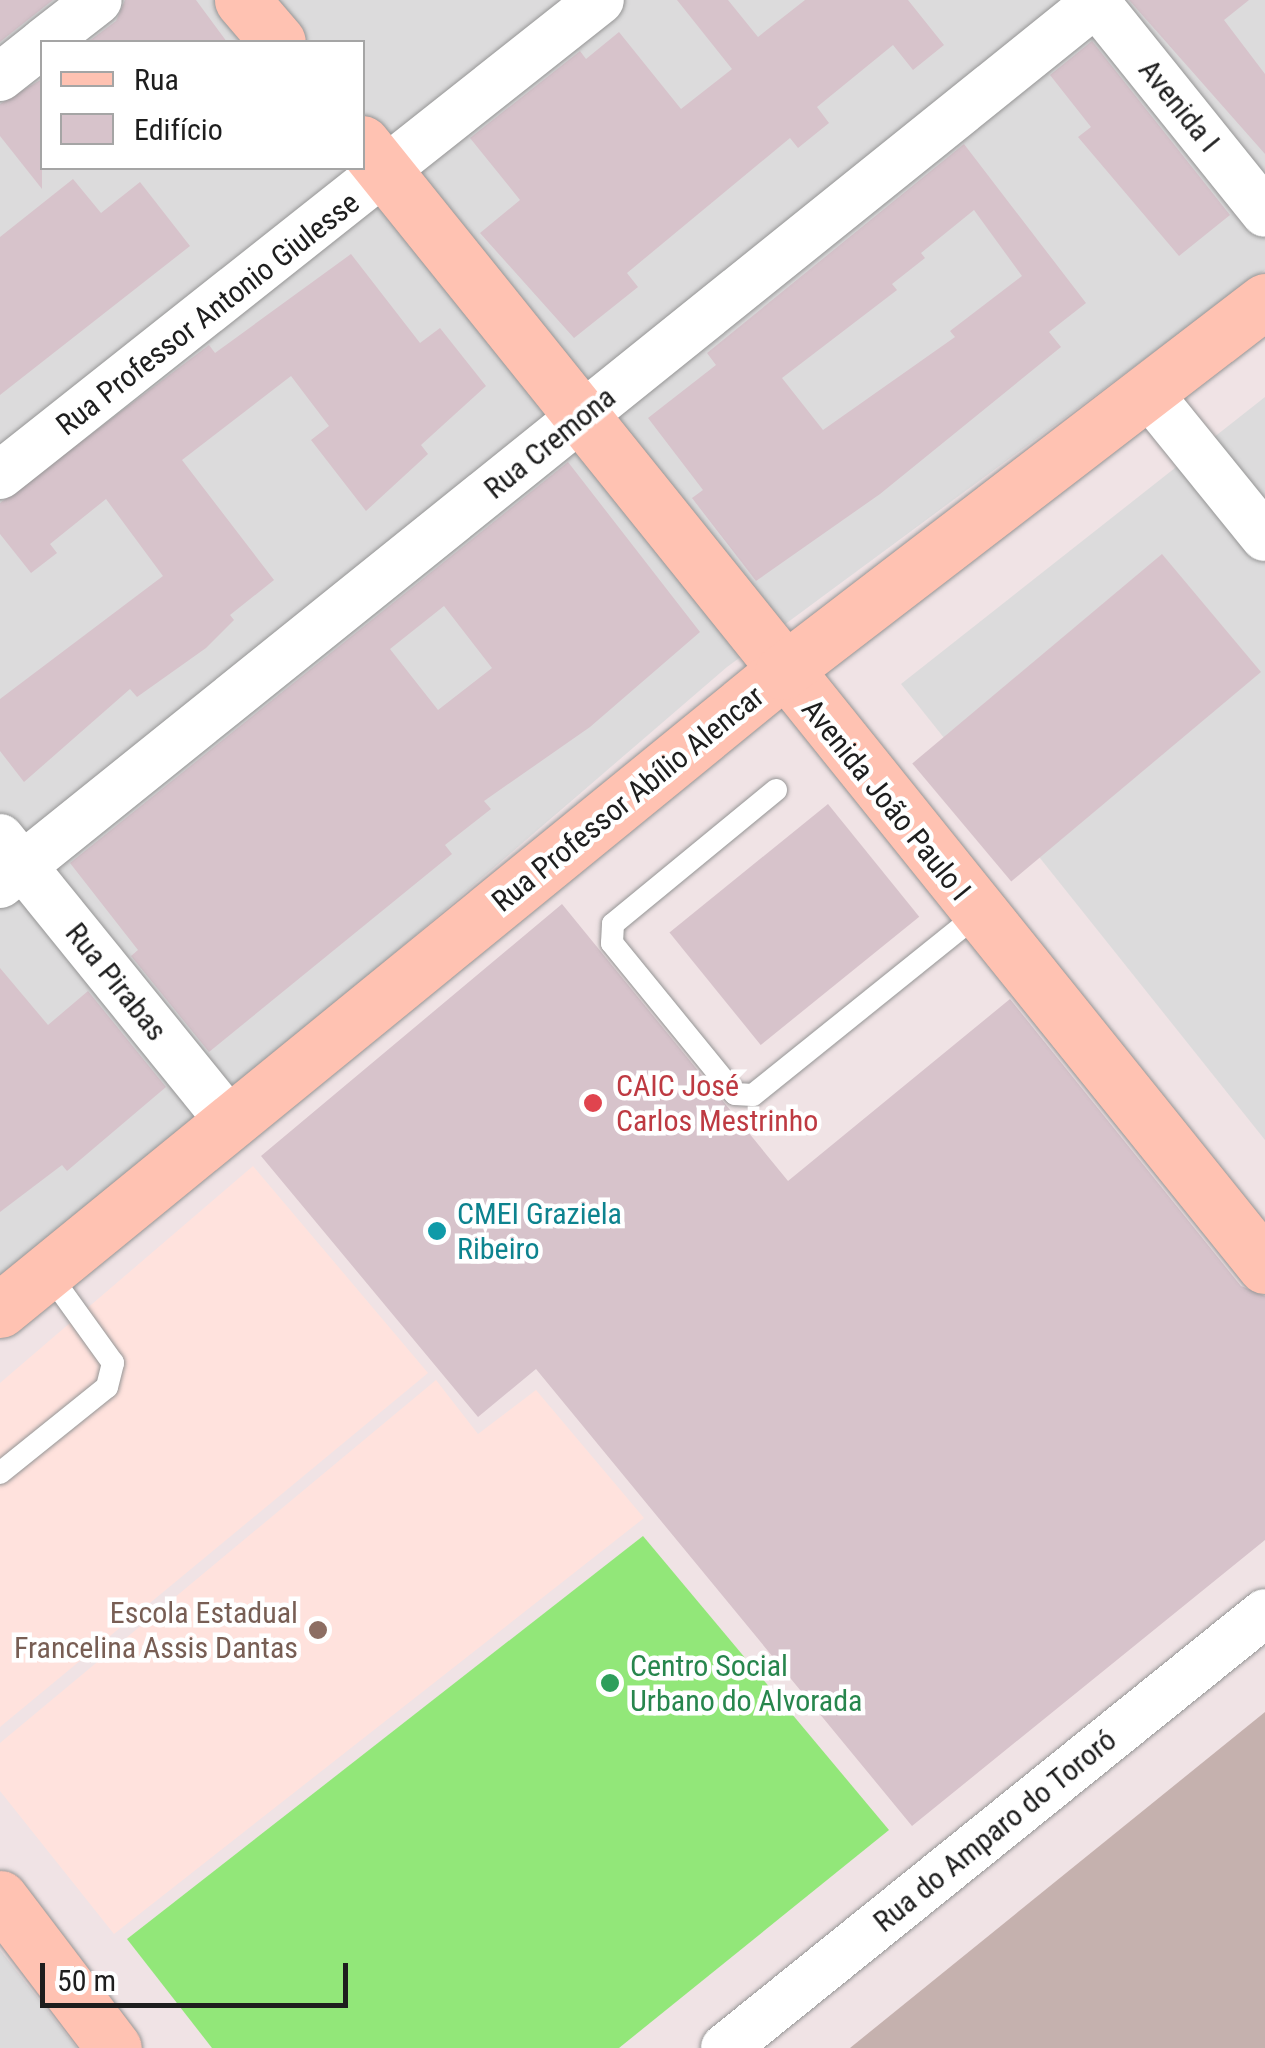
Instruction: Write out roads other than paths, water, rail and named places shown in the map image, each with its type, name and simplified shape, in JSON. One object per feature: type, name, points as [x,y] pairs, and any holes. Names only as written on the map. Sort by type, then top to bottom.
[{"type":"street","points":[[47,40],[98,0]]},
{"type":"street","points":[[242,0],[276,40]]},
{"type":"street","name":"Rua Professor Antonio Giulesse","points":[[376,158],[600,0]]},
{"type":"street","name":"Avenida I","points":[[1096,1],[1265,212]]},
{"type":"street","name":"Rua Cremona","points":[[7,863],[582,418],[1096,1]]},
{"type":"street","points":[[0,77],[40,45]]},
{"type":"street","name":"Avenida João Paulo I","points":[[376,158],[782,672],[1265,1266]]},
{"type":"street","name":"Rua Professor Antonio Giulesse","points":[[0,475],[362,170]]},
{"type":"street","name":"Rua Professor Abílio Alencar","points":[[0,1310],[232,1125],[782,672],[1149,394],[1265,301]]},
{"type":"street","points":[[1149,394],[1265,538]]},
{"type":"street","name":"Rua Pirabas","points":[[7,863],[232,1125]]},
{"type":"street","name":"Rua do Amparo do Tororó","points":[[725,2048],[1265,1613]]},
{"type":"street","points":[[0,1898],[114,2048]]},
{"type":"lane","points":[[776,790],[613,924],[612,943],[735,1094],[753,1095],[978,914]]},
{"type":"lane","points":[[0,1472],[107,1387],[113,1364],[47,1271]]},
{"type":"place","name":"CAIC José Carlos Mestrinho","points":[[593,1103]]},
{"type":"place","name":"CMEI Graziela Ribeiro","points":[[437,1231]]},
{"type":"place","name":"Escola Estadual Francelina Assis Dantas","points":[[318,1630]]},
{"type":"place","name":"Centro Social Urbano do Alvorada","points":[[610,1683]]}]
